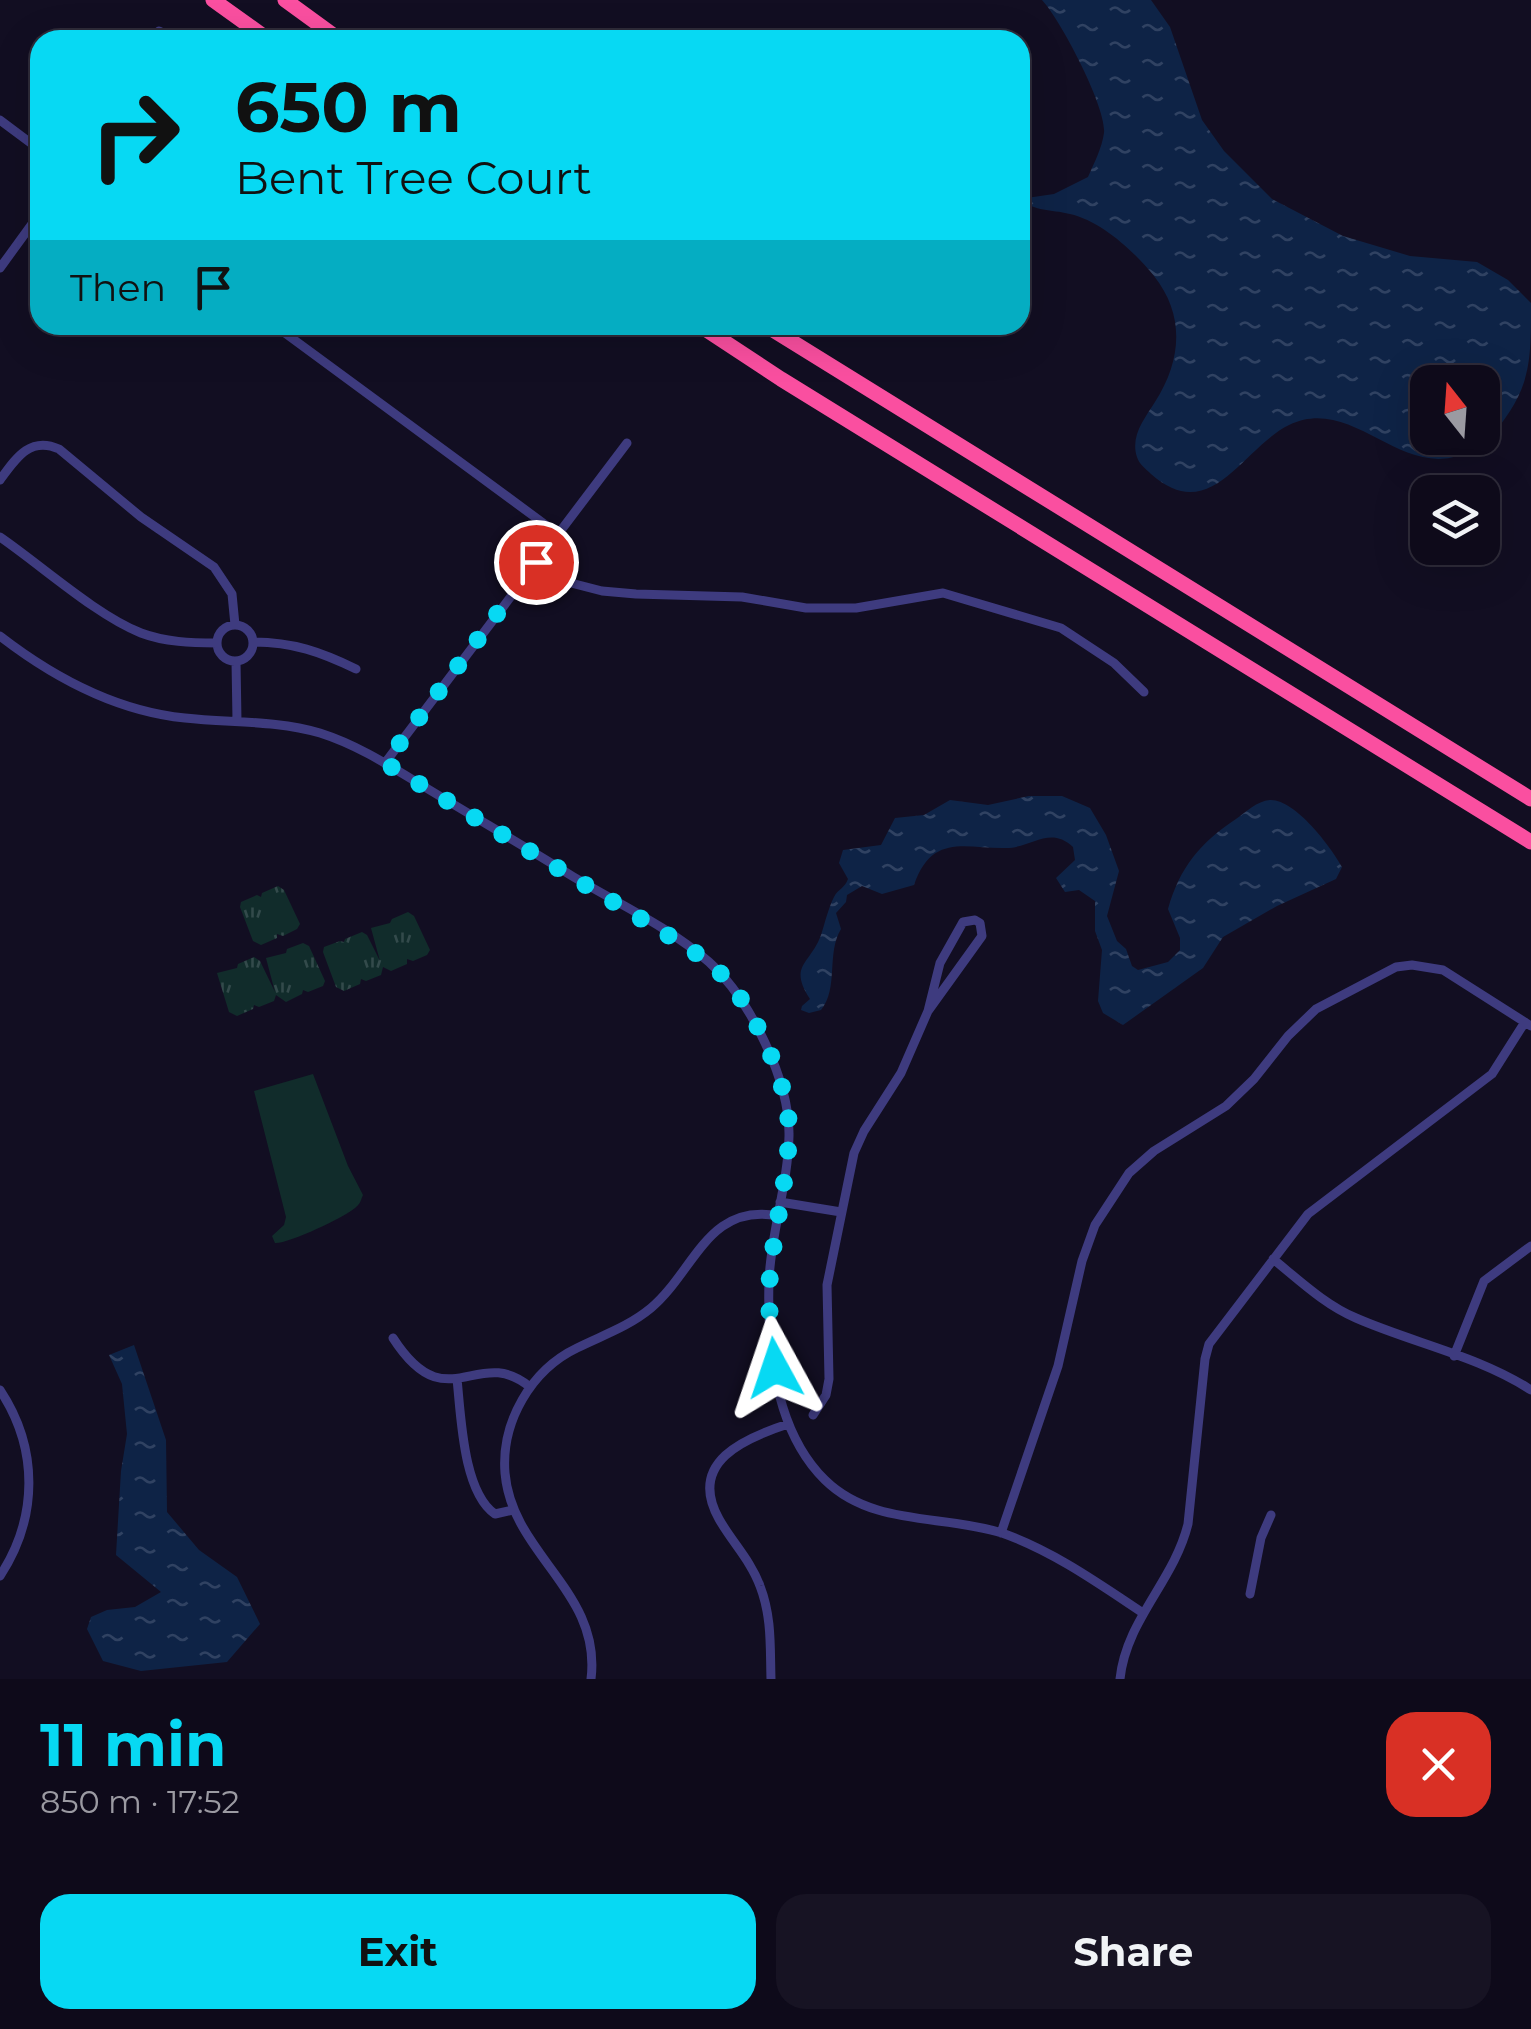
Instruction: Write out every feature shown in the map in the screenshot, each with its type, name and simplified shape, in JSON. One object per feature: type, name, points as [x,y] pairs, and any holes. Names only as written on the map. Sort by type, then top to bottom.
[{"type":"highway","points":[[213,0],[255,30]]},
{"type":"highway","points":[[285,0],[326,30]]},
{"type":"highway","points":[[714,335],[1531,842]]},
{"type":"highway","points":[[781,335],[1531,799]]},
{"type":"street","points":[[0,120],[30,142]]},
{"type":"street","points":[[0,268],[30,227]]},
{"type":"street","points":[[288,335],[558,534]]},
{"type":"street","points":[[385,763],[628,443]]},
{"type":"street","points":[[0,480],[18,454],[38,444],[59,450],[141,517],[214,567],[232,594],[235,625]]},
{"type":"street","points":[[0,538],[116,620],[142,633],[166,640],[217,643]]},
{"type":"street","points":[[519,583],[572,583],[636,594],[742,597],[806,608],[856,608],[943,593],[1061,628],[1114,662],[1144,692]]},
{"type":"street","points":[[235,625],[247,629],[253,642],[248,656],[236,661],[221,655],[217,643],[221,632],[235,625]]},
{"type":"street","points":[[0,636],[70,682],[147,712],[276,724],[351,744],[708,961],[734,989],[780,1079],[787,1105],[790,1135],[769,1279],[771,1323],[775,1368],[788,1424],[806,1457],[826,1481],[850,1499],[894,1514],[1002,1533],[1078,1570],[1142,1612]]},
{"type":"street","points":[[253,642],[314,649],[356,669]]},
{"type":"street","points":[[236,661],[237,721]]},
{"type":"street","points":[[813,1415],[826,1394],[829,1379],[827,1285],[854,1153],[864,1130],[901,1074],[928,1011],[948,943],[963,922],[980,923],[982,936],[928,1011]]},
{"type":"street","points":[[1002,1533],[1058,1366],[1082,1261],[1095,1225],[1129,1173],[1154,1151],[1226,1106],[1316,1009],[1396,967],[1412,965],[1443,970],[1528,1024],[1492,1074],[1308,1214],[1209,1344],[1183,1545],[1142,1612],[1125,1650],[1120,1679]]},
{"type":"street","points":[[780,1202],[841,1212]]},
{"type":"street","points":[[591,1679],[590,1642],[576,1601],[538,1554],[513,1510],[506,1484],[505,1448],[518,1406],[530,1387],[559,1359],[629,1324],[654,1306],[708,1237],[728,1222],[746,1214],[778,1216]]},
{"type":"street","points":[[1454,1356],[1484,1281],[1531,1246]]},
{"type":"street","points":[[1273,1258],[1327,1302],[1353,1317],[1531,1390]]},
{"type":"street","points":[[393,1338],[407,1360],[431,1376],[457,1379],[499,1371],[511,1373],[530,1387]]},
{"type":"street","points":[[457,1379],[466,1451],[480,1500],[495,1514],[513,1510]]},
{"type":"street","points":[[0,1390],[24,1440],[30,1471],[26,1524],[14,1556],[0,1576]]},
{"type":"street","points":[[770,1679],[771,1633],[760,1584],[718,1518],[710,1491],[720,1460],[734,1445],[788,1424]]},
{"type":"street","points":[[1250,1594],[1261,1538],[1271,1515]]},
{"type":"green space","points":[[278,886],[284,890],[300,924],[261,945],[253,941],[241,902],[261,897]]},
{"type":"green space","points":[[408,912],[414,916],[430,950],[427,955],[413,961],[407,959],[407,964],[391,971],[383,967],[381,975],[361,979],[360,984],[344,991],[336,987],[324,947],[362,932],[380,961],[371,928]]},
{"type":"green space","points":[[303,943],[309,946],[325,981],[323,986],[303,990],[286,1002],[276,995],[274,1001],[254,1005],[237,1016],[229,1012],[217,973],[237,968],[254,957],[260,961],[275,992],[266,958]]},
{"type":"green space","points":[[313,1074],[363,1195],[357,1206],[340,1217],[275,1243],[272,1236],[284,1225],[286,1217],[254,1091]]},
{"type":"water","points":[[1042,0],[1151,0],[1170,27],[1202,120],[1224,151],[1272,199],[1343,236],[1410,256],[1477,262],[1508,280],[1531,303],[1530,343],[1522,388],[1500,425],[1500,365],[1410,365],[1410,453],[1341,422],[1315,418],[1289,425],[1272,436],[1209,488],[1191,492],[1172,488],[1151,474],[1139,462],[1135,449],[1143,421],[1171,370],[1176,338],[1171,306],[1154,276],[1105,230],[1082,218],[1030,205],[1030,198],[1054,194],[1088,177],[1104,133],[1090,85]]},
{"type":"water","points":[[1418,455],[1456,455],[1438,459]]},
{"type":"water","points":[[1029,796],[1062,796],[1090,808],[1106,835],[1119,871],[1107,916],[1117,941],[1138,970],[1168,962],[1180,950],[1180,938],[1168,909],[1185,868],[1223,828],[1256,805],[1270,800],[1290,807],[1321,837],[1342,867],[1336,879],[1223,937],[1203,968],[1123,1025],[1103,1013],[1098,1001],[1102,950],[1095,931],[1095,901],[1079,890],[1065,892],[1056,878],[1075,860],[1073,847],[1048,838],[1006,848],[952,847],[930,857],[914,885],[882,894],[862,886],[847,895],[836,913],[841,929],[834,949],[830,992],[821,1010],[801,1010],[810,999],[801,979],[803,966],[821,935],[834,897],[848,879],[839,863],[843,850],[881,845],[895,818],[924,815],[950,800],[988,805]]},
{"type":"water","points":[[134,1345],[166,1440],[167,1512],[199,1550],[237,1577],[260,1624],[227,1662],[141,1671],[103,1661],[87,1629],[91,1617],[107,1610],[135,1607],[161,1592],[116,1555],[127,1434],[122,1384],[109,1355]]},
{"type":"route","points":[[536,562],[385,763],[676,940],[708,961],[734,989],[780,1079],[787,1105],[790,1135],[769,1279],[775,1368]]}]
